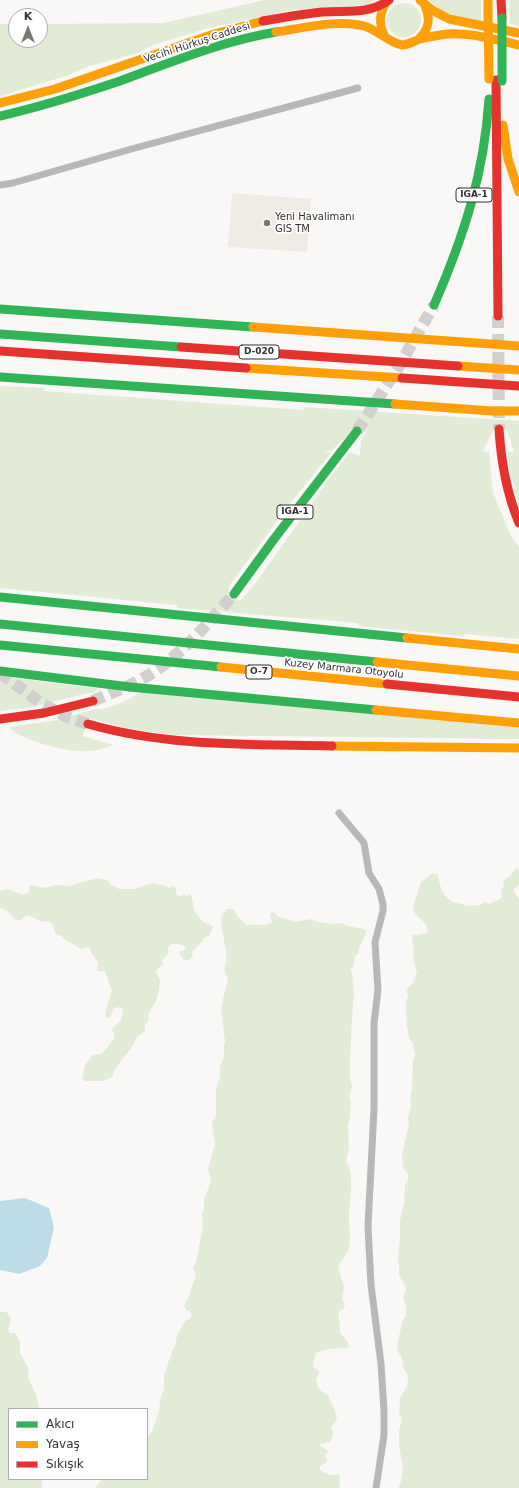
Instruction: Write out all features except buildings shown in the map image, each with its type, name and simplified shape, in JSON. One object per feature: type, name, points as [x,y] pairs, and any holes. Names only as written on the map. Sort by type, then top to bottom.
[{"type":"main road","name":"IGA-1","points":[[434,305],[463,233],[474,193],[484,144],[489,106],[496,80],[495,17],[488,0]]},
{"type":"main road","points":[[495,0],[498,316]]},
{"type":"main road","points":[[495,17],[501,0]]},
{"type":"main road","points":[[421,1],[432,10],[449,19],[519,32]]},
{"type":"main road","points":[[419,39],[427,30],[430,18],[421,1]]},
{"type":"main road","points":[[384,35],[379,23],[379,16],[387,2]]},
{"type":"main road","name":"Vecihi Hürkuş Caddesi","points":[[0,103],[55,89],[214,34],[252,23],[299,15],[366,10],[387,2]]},
{"type":"main road","name":"Vecihi Hürkuş Caddesi","points":[[0,116],[47,104],[219,46],[259,35],[309,27],[349,24],[365,26],[374,29],[396,44],[403,45],[410,44],[419,39],[448,34],[461,34],[519,45]]},
{"type":"main road","points":[[496,80],[505,144],[512,175],[519,192]]},
{"type":"main road","points":[[0,309],[519,346]]},
{"type":"main road","name":"D-020","points":[[0,334],[519,370]]},
{"type":"main road","name":"D-020","points":[[0,351],[519,386]]},
{"type":"main road","points":[[0,377],[492,411],[519,411]]},
{"type":"main road","points":[[492,411],[504,414],[519,415]]},
{"type":"main road","points":[[499,429],[500,458],[504,480],[519,523]]},
{"type":"main road","name":"IGA-1","points":[[234,594],[357,431]]},
{"type":"main road","points":[[0,597],[519,649]]},
{"type":"main road","name":"Kuzey Marmara Otoyolu","points":[[0,624],[519,676]]},
{"type":"main road","name":"Kuzey Marmara Otoyolu","points":[[0,645],[316,678],[519,697]]},
{"type":"main road","points":[[0,671],[130,687],[519,723]]},
{"type":"main road","points":[[0,719],[44,713],[93,701]]},
{"type":"main road","points":[[88,724],[129,736],[181,742],[519,748]]},
{"type":"street","points":[[0,185],[358,88]]},
{"type":"street","points":[[339,813],[364,843],[369,873],[379,889],[383,904],[383,911],[375,942],[378,990],[374,1023],[374,1109],[368,1226],[371,1285],[381,1364],[384,1411],[384,1435],[376,1488]]},
{"type":"shaded area","points":[[232,193],[311,199],[307,252],[228,247]]},
{"type":"green space","points":[[265,0],[377,0],[367,5],[292,10],[205,29],[153,45],[138,53],[90,66],[66,76],[0,96],[0,24],[8,24],[8,48],[48,48],[48,24],[163,23]]},
{"type":"green space","points":[[429,0],[481,0],[481,22],[453,16],[435,6]]},
{"type":"green space","points":[[509,0],[519,0],[519,26],[510,24]]},
{"type":"green space","points":[[401,3],[407,3],[411,4],[418,10],[421,20],[420,27],[414,34],[407,37],[401,37],[397,36],[390,30],[387,23],[387,17],[388,13],[394,6]]},
{"type":"green space","points":[[0,386],[45,388],[44,391],[304,410],[305,407],[519,421],[519,503],[509,466],[508,452],[514,452],[507,430],[494,429],[483,451],[489,452],[493,493],[510,534],[519,547],[519,639],[466,634],[463,636],[359,626],[358,623],[177,608],[177,605],[0,588]],"holes":[[[352,431],[366,432],[361,440],[360,456],[350,452],[255,584],[240,601],[229,592],[229,586],[292,501],[331,453],[324,452],[332,450]]]},
{"type":"green space","points":[[0,676],[102,689],[95,691],[94,693],[88,693],[32,707],[0,711]]},
{"type":"green space","points":[[144,691],[519,728],[519,739],[174,735],[125,728],[89,718],[82,736],[114,745],[96,750],[83,751],[62,749],[41,744],[14,732],[9,727],[57,720],[99,708],[100,710],[121,703]]},
{"type":"green space","points":[[516,868],[519,870],[519,884],[513,890],[519,899],[519,1488],[398,1488],[401,1482],[403,1468],[399,1445],[399,1431],[402,1418],[399,1413],[400,1398],[407,1387],[408,1376],[403,1367],[402,1357],[398,1352],[397,1344],[403,1320],[406,1316],[406,1306],[403,1298],[406,1291],[399,1275],[398,1257],[400,1220],[404,1204],[405,1185],[408,1180],[408,1174],[403,1167],[402,1154],[409,1124],[408,1117],[411,1106],[410,1097],[412,1089],[413,1061],[415,1056],[413,1043],[410,1040],[407,1027],[406,1004],[408,996],[406,990],[413,983],[417,972],[413,960],[414,954],[412,936],[415,934],[419,935],[426,933],[428,931],[426,924],[415,914],[413,907],[421,882],[433,873],[438,875],[441,888],[445,895],[452,901],[465,906],[480,905],[485,902],[490,904],[499,900],[502,897],[501,890],[504,885],[503,881],[511,875]]},
{"type":"green space","points":[[99,878],[109,881],[111,885],[119,889],[135,889],[152,883],[169,888],[174,886],[178,896],[187,896],[188,894],[191,895],[195,912],[203,922],[213,927],[210,935],[204,938],[192,952],[193,956],[189,960],[184,960],[179,954],[180,951],[185,950],[186,947],[176,943],[170,945],[167,955],[162,960],[163,965],[157,969],[156,972],[160,980],[158,994],[155,1003],[148,1014],[149,1019],[145,1025],[145,1031],[137,1037],[132,1047],[115,1069],[112,1077],[103,1081],[85,1081],[82,1079],[85,1065],[93,1055],[101,1054],[114,1038],[114,1033],[112,1031],[113,1027],[121,1021],[123,1010],[121,1007],[114,1008],[110,1017],[106,1018],[106,1008],[112,990],[105,971],[97,971],[98,963],[91,952],[91,948],[81,949],[64,939],[62,936],[57,935],[51,922],[42,921],[30,916],[26,916],[20,921],[14,919],[9,912],[0,908],[0,891],[8,889],[20,894],[25,894],[28,893],[30,886],[32,885],[45,888],[55,885],[70,886]]},
{"type":"green space","points":[[227,909],[233,909],[238,917],[247,925],[263,925],[272,922],[270,916],[271,912],[275,913],[277,916],[296,922],[310,919],[331,924],[341,923],[367,931],[358,950],[359,953],[355,956],[353,968],[351,968],[354,992],[350,1076],[352,1087],[349,1098],[351,1101],[348,1126],[349,1148],[346,1161],[349,1166],[351,1181],[349,1220],[350,1239],[348,1251],[338,1267],[344,1287],[342,1300],[345,1305],[343,1310],[340,1310],[339,1313],[340,1333],[348,1342],[349,1346],[346,1349],[331,1349],[316,1353],[313,1367],[319,1371],[316,1380],[317,1385],[321,1391],[328,1395],[337,1419],[331,1428],[333,1435],[330,1442],[320,1444],[320,1446],[329,1451],[325,1455],[327,1462],[320,1466],[320,1470],[329,1475],[339,1474],[340,1488],[95,1488],[101,1480],[148,1480],[148,1437],[159,1412],[160,1400],[164,1389],[164,1376],[177,1336],[185,1321],[190,1319],[192,1314],[190,1311],[186,1310],[184,1306],[196,1277],[193,1267],[196,1262],[203,1227],[202,1215],[204,1210],[204,1199],[211,1182],[208,1168],[215,1144],[212,1123],[216,1116],[216,1089],[220,1077],[220,1066],[224,1057],[225,1041],[221,1008],[228,979],[225,972],[226,955],[221,920],[222,915]]},
{"type":"green space","points":[[0,1312],[6,1312],[11,1322],[8,1329],[10,1333],[15,1333],[20,1342],[20,1353],[29,1369],[28,1376],[36,1394],[39,1408],[8,1408],[8,1480],[42,1480],[42,1488],[0,1488]]},
{"type":"water","points":[[25,1198],[49,1208],[54,1227],[47,1258],[40,1266],[19,1274],[0,1270],[0,1201]]},
{"type":"tunnel","points":[[357,431],[399,366],[434,305]]},
{"type":"tunnel","points":[[498,316],[499,429]]},
{"type":"tunnel","points":[[93,701],[138,681],[163,665],[185,647],[234,594]]},
{"type":"tunnel","points":[[0,673],[41,703],[65,716],[88,724]]},
{"type":"traffic: fast","points":[[502,18],[502,81]]},
{"type":"traffic: fast","points":[[0,116],[88,92],[216,47],[276,32]]},
{"type":"traffic: fast","points":[[434,305],[455,254],[471,204],[483,153],[489,99]]},
{"type":"traffic: fast","points":[[0,309],[253,327]]},
{"type":"traffic: fast","points":[[0,334],[181,347]]},
{"type":"traffic: fast","points":[[0,377],[395,404]]},
{"type":"traffic: fast","points":[[234,594],[357,431]]},
{"type":"traffic: fast","points":[[0,597],[407,638]]},
{"type":"traffic: fast","points":[[0,624],[377,662]]},
{"type":"traffic: fast","points":[[0,645],[221,667]]},
{"type":"traffic: fast","points":[[0,671],[130,687],[376,710]]},
{"type":"traffic: slow","points":[[420,0],[432,10],[449,19],[519,33]]},
{"type":"traffic: slow","points":[[488,0],[488,16]]},
{"type":"traffic: slow","points":[[384,35],[380,20],[385,4]]},
{"type":"traffic: slow","points":[[419,39],[427,28],[428,24],[428,15],[425,6]]},
{"type":"traffic: slow","points":[[488,16],[489,79]]},
{"type":"traffic: slow","points":[[0,103],[55,89],[214,34],[263,21]]},
{"type":"traffic: slow","points":[[276,32],[342,23],[364,26],[393,42],[402,45],[420,39],[447,34],[465,34],[519,45]]},
{"type":"traffic: slow","points":[[503,125],[508,159],[519,192]]},
{"type":"traffic: slow","points":[[253,327],[519,346]]},
{"type":"traffic: slow","points":[[458,366],[519,370]]},
{"type":"traffic: slow","points":[[246,368],[402,378]]},
{"type":"traffic: slow","points":[[395,404],[492,411],[519,411]]},
{"type":"traffic: slow","points":[[407,638],[519,649]]},
{"type":"traffic: slow","points":[[377,662],[519,676]]},
{"type":"traffic: slow","points":[[221,667],[387,684]]},
{"type":"traffic: slow","points":[[376,710],[519,723]]},
{"type":"traffic: slow","points":[[332,746],[519,748]]},
{"type":"traffic: jam","points":[[263,21],[322,12],[365,10],[381,5],[389,0]]},
{"type":"traffic: jam","points":[[501,0],[502,18]]},
{"type":"traffic: jam","points":[[496,80],[498,316]]},
{"type":"traffic: jam","points":[[181,347],[458,366]]},
{"type":"traffic: jam","points":[[0,351],[246,368]]},
{"type":"traffic: jam","points":[[402,378],[519,386]]},
{"type":"traffic: jam","points":[[499,429],[505,477],[514,511],[519,523]]},
{"type":"traffic: jam","points":[[387,684],[519,697]]},
{"type":"traffic: jam","points":[[0,719],[44,713],[93,701]]},
{"type":"traffic: jam","points":[[88,724],[148,737],[178,741],[332,746]]},
{"type":"place","name":"Yeni Havalimanı GIS TM","points":[[267,223]]}]
